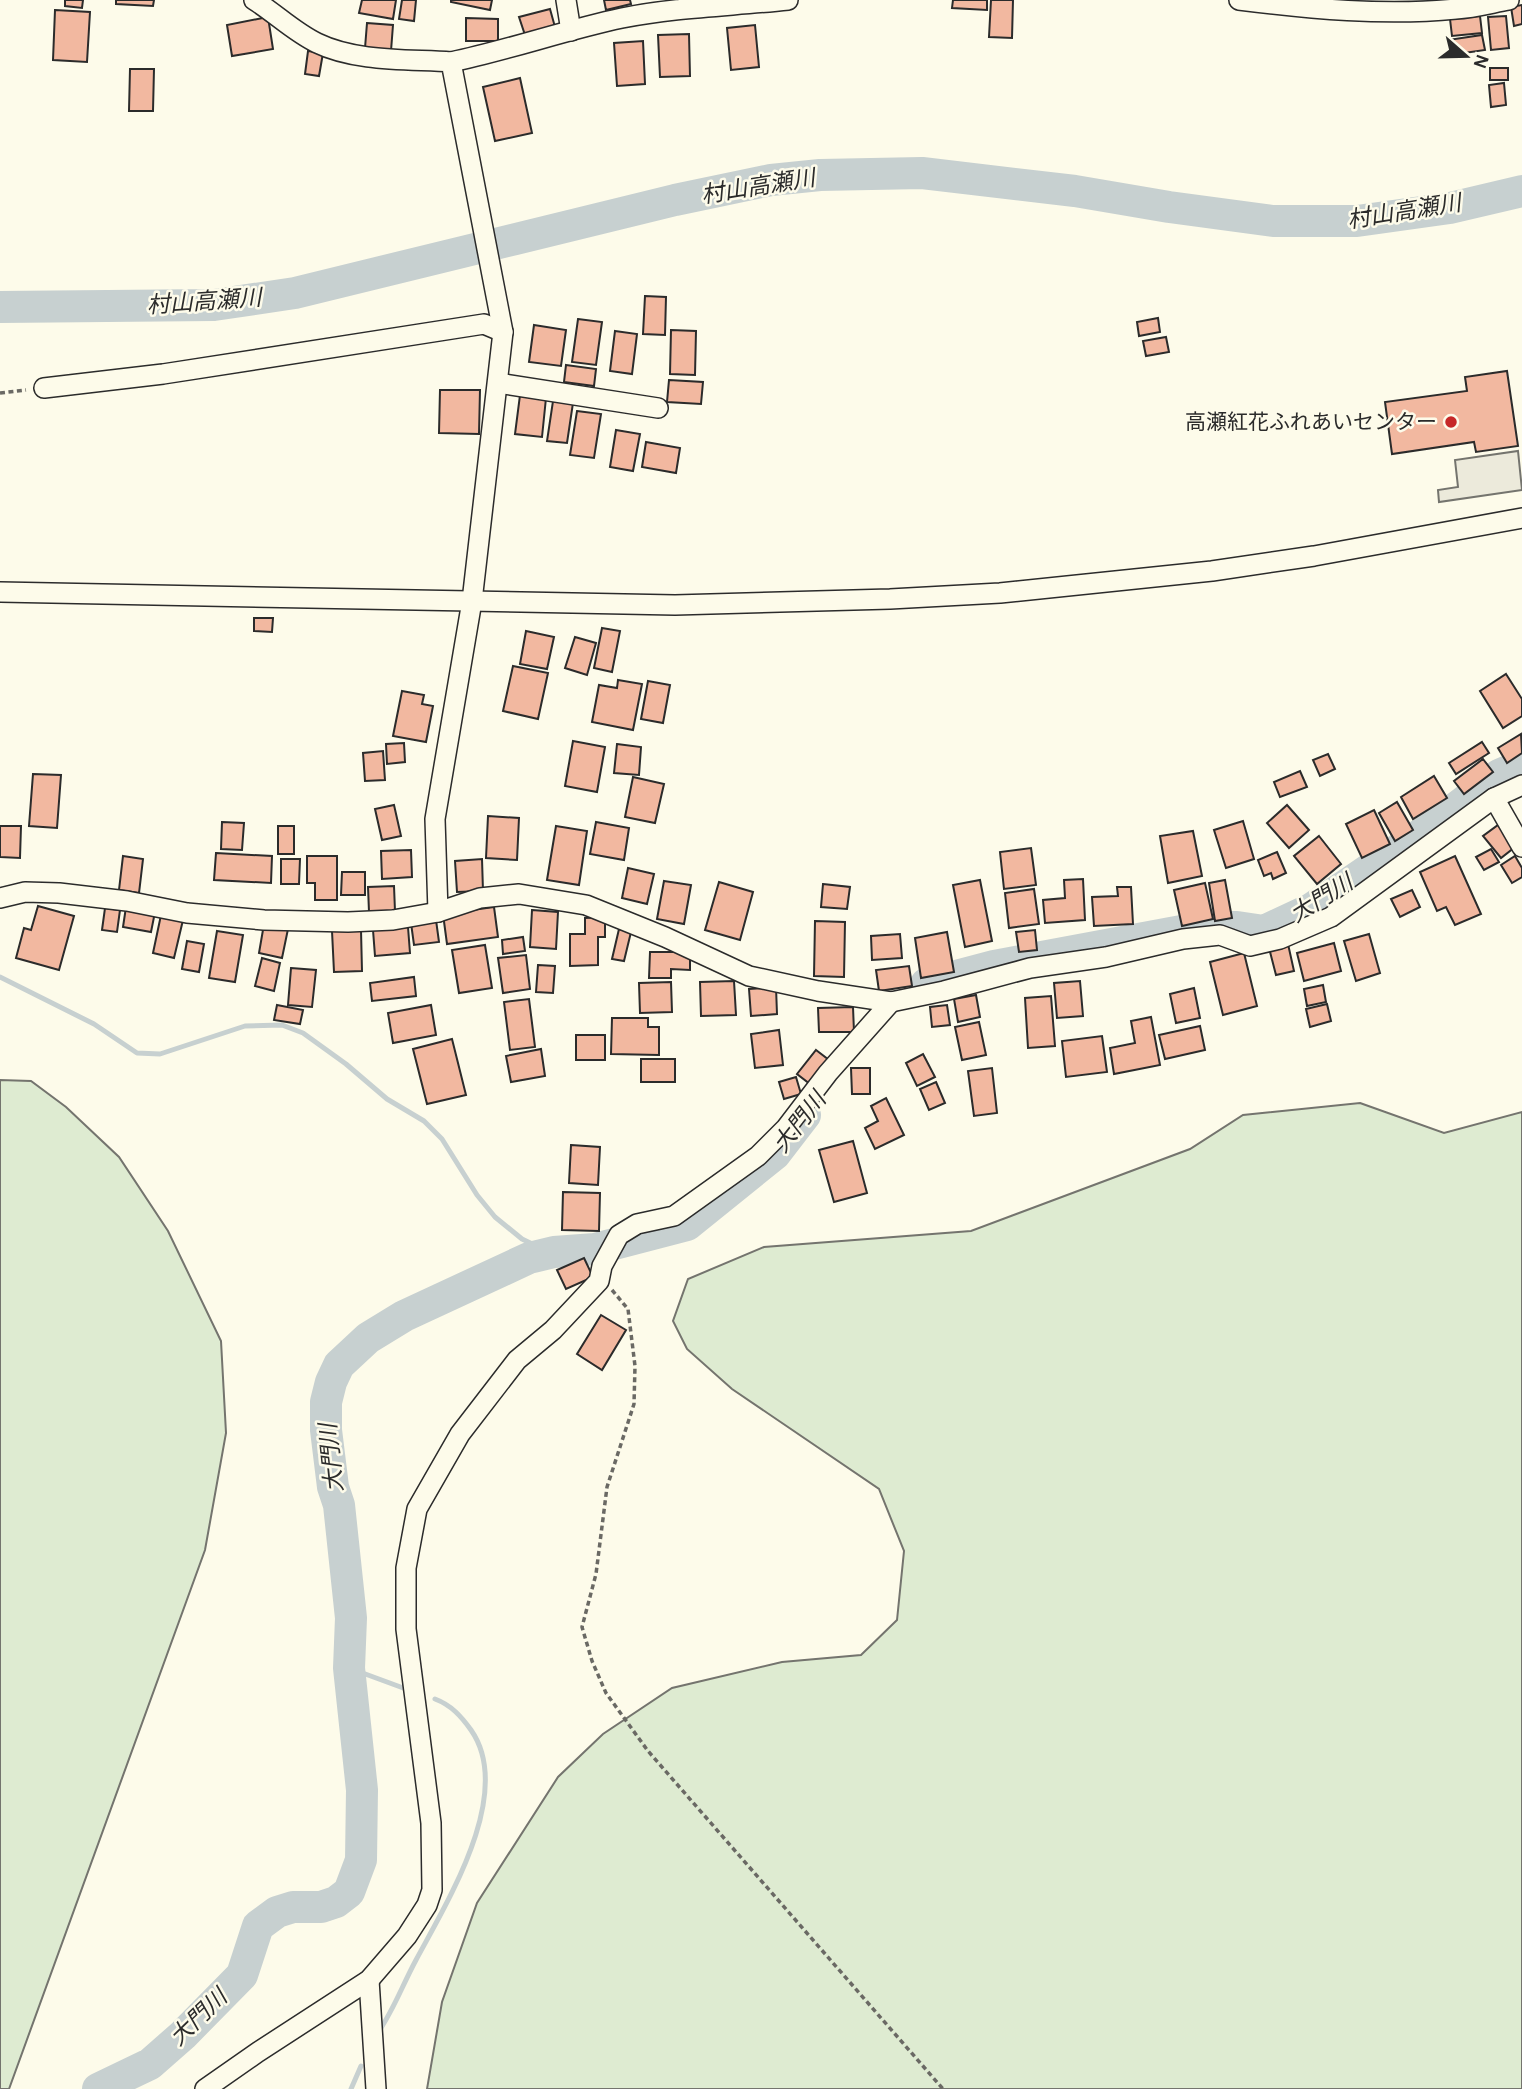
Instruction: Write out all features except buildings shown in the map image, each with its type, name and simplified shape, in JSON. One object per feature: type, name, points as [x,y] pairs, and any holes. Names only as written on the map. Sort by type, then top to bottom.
[{"type":"street","points":[[254,0],[317,43],[348,53],[451,62],[622,18],[704,5],[788,0]]},
{"type":"street","points":[[566,0],[570,32]]},
{"type":"street","points":[[1239,0],[1313,9],[1386,11],[1457,9],[1510,0]]},
{"type":"street","points":[[438,912],[435,818],[472,601],[498,383],[502,327],[451,62]]},
{"type":"street","points":[[44,388],[163,374],[484,324],[502,327]]},
{"type":"street","points":[[498,383],[658,408]]},
{"type":"street","points":[[0,592],[675,605],[890,599],[1000,593],[1198,572],[1301,558],[1522,518]]},
{"type":"street","points":[[0,898],[25,892],[59,893],[127,901],[187,913],[264,920],[348,922],[393,920],[438,912],[480,898],[519,894],[586,905],[749,976],[818,992],[891,1002],[1030,968],[1106,957],[1183,939],[1220,935],[1250,946],[1280,939],[1331,917],[1494,798],[1522,785]]},
{"type":"street","points":[[1494,798],[1522,847]]},
{"type":"street","points":[[205,2089],[369,1980],[407,1936],[428,1905],[432,1890],[431,1824],[405,1629],[405,1568],[416,1509],[460,1434],[517,1360],[553,1330],[601,1274],[619,1235],[637,1224],[674,1216],[758,1156],[786,1128],[828,1073],[891,1002]]},
{"type":"street","points":[[369,1980],[376,2089]]},
{"type":"path","points":[[0,393],[44,388]]},
{"type":"path","points":[[601,1274],[628,1309],[635,1366],[634,1404],[607,1487],[596,1574],[582,1627],[592,1661],[606,1693],[648,1751],[943,2089]]},
{"type":"green space","points":[[0,1080],[31,1081],[66,1107],[119,1157],[168,1231],[221,1341],[226,1433],[205,1550],[9,2089],[0,2089]]},
{"type":"green space","points":[[1360,1103],[1444,1133],[1522,1112],[1522,2089],[427,2089],[442,2002],[477,1903],[558,1777],[603,1734],[672,1688],[782,1662],[861,1655],[897,1620],[904,1551],[879,1489],[732,1389],[687,1349],[673,1321],[688,1279],[764,1247],[971,1231],[1190,1149],[1243,1115]]},
{"type":"shaded area","points":[[1518,451],[1522,490],[1439,502],[1438,490],[1458,487],[1455,460]]},
{"type":"waterway","name":"村山高瀬川","points":[[0,307],[214,305],[295,293],[675,200],[771,180],[820,175],[922,173],[1075,191],[1273,221],[1357,221],[1450,208],[1522,191]]},
{"type":"waterway","name":"大門川","points":[[926,984],[994,966],[1203,927],[1237,927],[1264,931],[1311,909],[1427,830],[1499,775],[1522,765]]},
{"type":"waterway","points":[[0,977],[94,1024],[137,1053],[160,1054],[245,1026],[282,1025],[303,1033],[346,1064],[387,1099],[424,1121],[442,1139],[477,1195],[495,1217],[522,1239],[551,1253]]},
{"type":"waterway","name":"大門川","points":[[98,2089],[150,2064],[183,2035],[242,1975],[258,1926],[277,1912],[293,1907],[321,1907],[336,1902],[349,1892],[361,1860],[362,1790],[349,1668],[351,1618],[339,1505],[333,1487],[326,1430],[326,1402],[339,1365],[368,1338],[404,1316],[529,1258],[554,1252],[595,1249],[687,1225],[775,1154],[805,1115]]},
{"type":"waterway","points":[[349,1668],[406,1689]]},
{"type":"waterway","points":[[379,2031],[459,1878],[481,1815],[485,1784],[483,1756],[471,1730],[463,1720],[451,1708],[435,1699]]},
{"type":"waterway","points":[[351,2089],[361,2066]]},
{"type":"place","name":"高瀬紅花ふれあいセンター","points":[[1451,422]]}]
